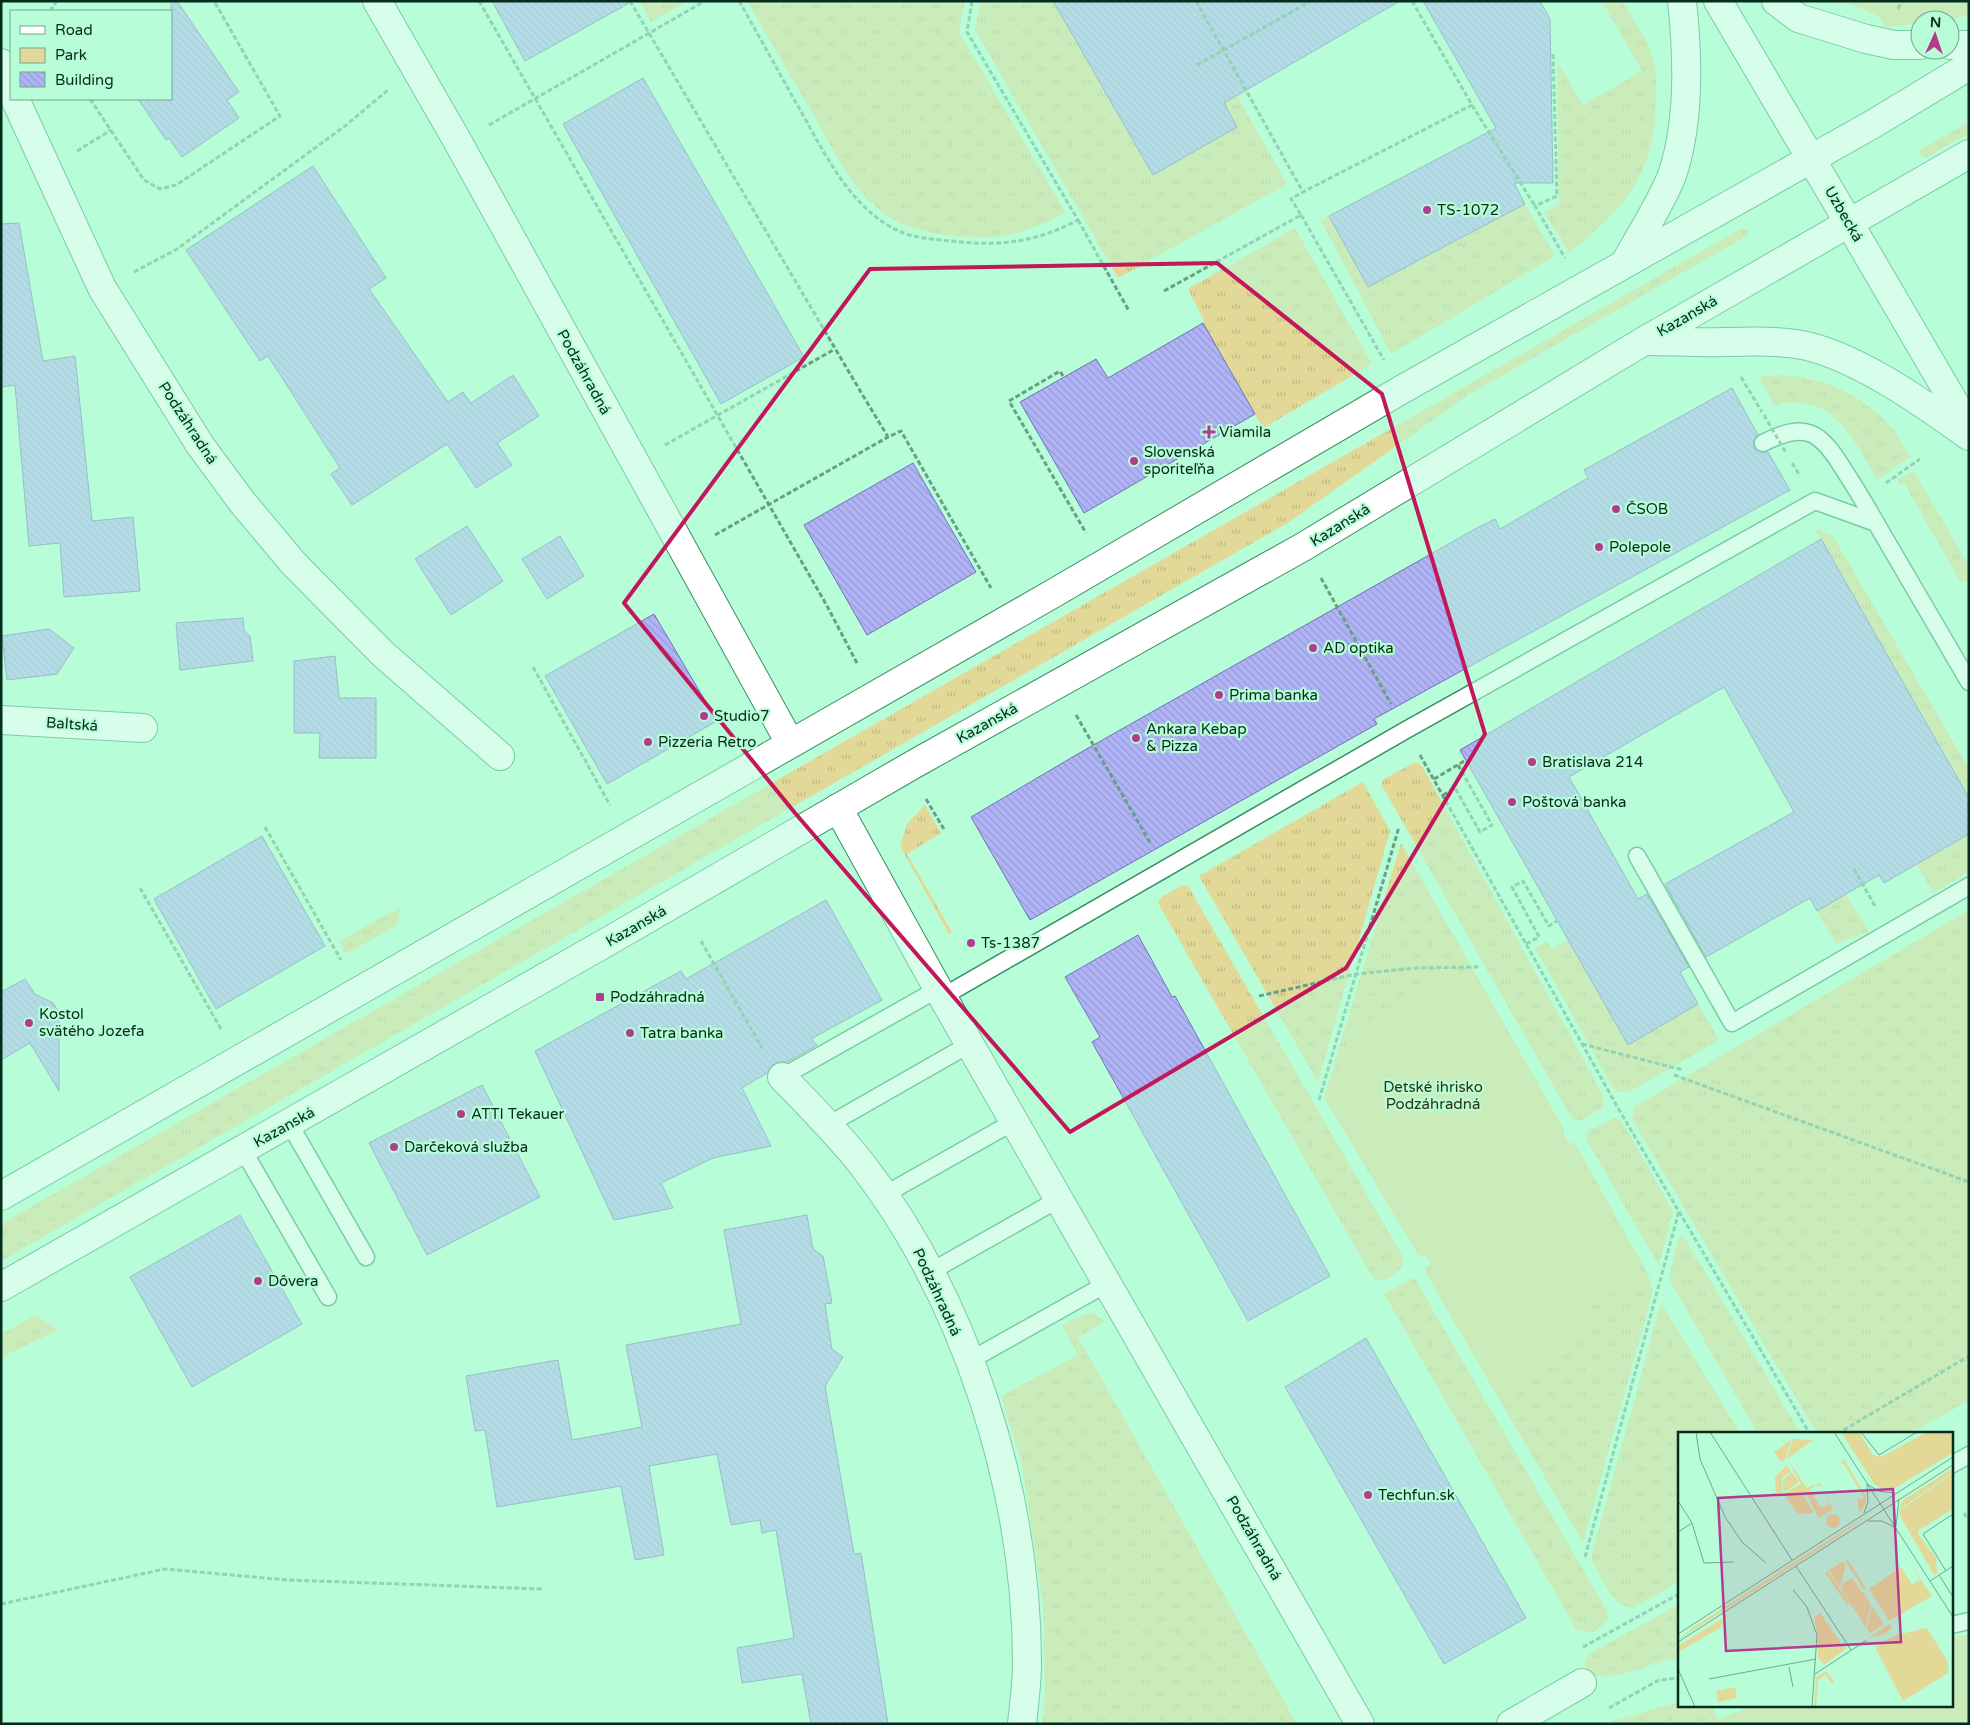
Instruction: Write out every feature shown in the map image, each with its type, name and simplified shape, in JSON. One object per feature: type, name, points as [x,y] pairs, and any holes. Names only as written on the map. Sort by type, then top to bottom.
[{"type":"main road","name":"Podzáhradná","points":[[377,1],[458,142],[790,743]]},
{"type":"main road","points":[[1625,263],[1672,176],[1683,132],[1686,40],[1682,1]]},
{"type":"main road","name":"Uzbecká","points":[[1718,1],[1969,428]]},
{"type":"main road","points":[[1776,1],[1798,18],[1866,39],[1894,45],[1910,45]]},
{"type":"main road","points":[[1,63],[10,86]]},
{"type":"main road","points":[[1,1196],[1045,598],[1401,390],[1873,124],[1969,66]]},
{"type":"main road","name":"Podzáhradná","points":[[15,100],[102,288],[200,446],[242,502],[282,550],[383,654],[500,756]]},
{"type":"main road","name":"Kazanská","points":[[1,1288],[838,808],[1303,547],[1644,341],[1969,154]]},
{"type":"main road","points":[[1644,341],[1724,342],[1759,340],[1797,344],[1823,350],[1919,401],[1969,436]]},
{"type":"main road","name":"Baltská","points":[[1,720],[143,728]]},
{"type":"main road","name":"Podzáhradná","points":[[838,808],[940,993],[1360,1724]]},
{"type":"main road","name":"Podzáhradná","points":[[782,1077],[861,1164],[884,1195],[930,1272],[969,1361],[1002,1457],[1018,1545],[1024,1597],[1027,1664],[1022,1724]]},
{"type":"main road","points":[[1511,1724],[1582,1683]]},
{"type":"lane","points":[[1763,443],[1781,434],[1794,431],[1806,432],[1818,437],[1830,447],[1969,682]]},
{"type":"lane","points":[[940,993],[1165,868],[1815,500],[1876,523]]},
{"type":"lane","points":[[1637,856],[1732,1023],[1969,886]]},
{"type":"lane","name":"Podzáhradná","points":[[782,1077],[940,993]]},
{"type":"lane","points":[[828,1126],[970,1044]]},
{"type":"lane","points":[[884,1195],[1015,1122]]},
{"type":"lane","points":[[289,1123],[366,1257]]},
{"type":"lane","points":[[243,1150],[328,1297]]},
{"type":"lane","points":[[930,1272],[1059,1199]]},
{"type":"lane","points":[[969,1361],[1108,1283]]},
{"type":"lane","points":[[1952,1464],[1969,1455]]},
{"type":"lane","points":[[1952,1625],[1969,1621]]},
{"type":"path","points":[[91,100],[144,180],[160,189],[176,185],[280,116],[214,1]]},
{"type":"path","points":[[479,1],[770,506],[860,667]]},
{"type":"path","points":[[630,1],[888,437]]},
{"type":"path","points":[[458,142],[705,1]]},
{"type":"path","points":[[739,1],[836,172],[867,208],[884,222],[902,232],[940,240],[987,244],[1035,238],[1052,233],[1078,220]]},
{"type":"path","points":[[972,1],[967,32],[1078,220],[1129,311]]},
{"type":"path","points":[[1196,1],[1303,192]]},
{"type":"path","points":[[1197,65],[1311,1]]},
{"type":"path","points":[[1412,1],[1566,261]]},
{"type":"path","points":[[1535,206],[1557,196],[1554,54]]},
{"type":"path","points":[[102,288],[177,250],[345,126],[415,68]]},
{"type":"path","points":[[1387,364],[1292,199],[1472,105]]},
{"type":"path","points":[[1164,291],[1301,215]]},
{"type":"path","points":[[634,463],[835,349]]},
{"type":"path","points":[[1737,370],[1786,453]]},
{"type":"path","points":[[1063,376],[1060,371],[1008,401],[1088,538]]},
{"type":"path","points":[[684,552],[770,506],[888,437],[902,431],[993,592]]},
{"type":"path","points":[[1862,499],[1920,458]]},
{"type":"path","points":[[1320,576],[1582,1044],[1809,1432]]},
{"type":"path","points":[[533,667],[612,808]]},
{"type":"path","points":[[1075,714],[1165,868]]},
{"type":"path","points":[[1434,779],[1466,760]]},
{"type":"path","points":[[1443,795],[1455,788],[1480,832],[1492,825],[1458,765]]},
{"type":"path","points":[[926,798],[945,831]]},
{"type":"path","points":[[1319,1100],[1399,827]]},
{"type":"path","points":[[265,828],[344,964]]},
{"type":"path","points":[[1854,870],[1877,909]]},
{"type":"path","points":[[1526,944],[1539,937],[1512,887],[1524,881],[1549,926],[1557,921]]},
{"type":"path","points":[[140,888],[224,1033]]},
{"type":"path","points":[[1259,996],[1356,974],[1417,968],[1478,968]]},
{"type":"path","points":[[1582,1044],[1683,1070]]},
{"type":"path","points":[[1674,1076],[1969,1182]]},
{"type":"path","points":[[1585,1557],[1679,1211]]},
{"type":"path","points":[[1840,1432],[1969,1356]]},
{"type":"path","points":[[1964,1513],[1968,1520]]},
{"type":"path","points":[[1,1604],[165,1569],[287,1580],[542,1589]]},
{"type":"path","points":[[1574,1652],[1678,1595]]},
{"type":"path","points":[[1607,1709],[1659,1680],[1678,1678]]},
{"type":"highlighted area","points":[[1217,263],[1382,394],[1485,734],[1346,968],[1070,1132],[795,813],[624,603],[870,269]]},
{"type":"green space","points":[[639,1],[688,1],[651,22]]},
{"type":"green space","points":[[747,1],[965,1],[959,32],[1066,213],[1038,226],[1016,233],[981,238],[932,233],[916,229],[891,218],[865,196],[844,169]]},
{"type":"green space","points":[[980,1],[1053,1],[1153,174],[1237,127],[1218,94],[1218,62],[1287,184],[1118,278],[975,30]]},
{"type":"green space","points":[[1602,1],[1622,1],[1649,46],[1656,76],[1654,126],[1650,149],[1643,169],[1633,188],[1606,221],[1569,252],[1544,212],[1559,203],[1557,61],[1583,105],[1642,71]]},
{"type":"green space","points":[[1843,1],[1969,1],[1969,15],[1960,17],[1960,10],[1910,10],[1910,25],[1886,27],[1878,16]]},
{"type":"green space","points":[[1969,122],[1969,133],[1926,158],[1920,154],[1920,150]]},
{"type":"green space","points":[[1525,204],[1555,256],[1391,354],[1321,221],[1329,216]]},
{"type":"green space","points":[[1295,228],[1372,364],[1263,428],[1203,323],[1204,320],[1188,289]]},
{"type":"green space","points":[[1742,228],[1748,230],[1747,236],[1468,395],[1289,522],[1,1261],[1,1224]]},
{"type":"green space","points":[[1793,376],[1824,383],[1854,397],[1881,416],[1897,435],[1910,457],[1877,480],[1849,434],[1826,411],[1811,405],[1794,403],[1774,406],[1759,377]]},
{"type":"green space","points":[[1914,471],[1969,566],[1969,579],[1961,583],[1904,483],[1899,485],[1898,479]]},
{"type":"green space","points":[[1815,529],[1833,536],[1969,769],[1969,798]]},
{"type":"green space","points":[[1416,762],[1422,766],[1603,1095],[1603,1108],[1581,1120],[1574,1121],[1570,1115],[1381,784],[1384,779]]},
{"type":"green space","points":[[1363,782],[1390,831],[1318,1082],[1199,876]]},
{"type":"green space","points":[[925,805],[941,833],[907,854],[952,932],[949,934],[900,846],[907,824]]},
{"type":"green space","points":[[1969,834],[1969,872],[1933,893],[1916,864]]},
{"type":"green space","points":[[1401,843],[1565,1131],[1531,1150],[1426,1256],[1418,1255],[1324,1097]]},
{"type":"green space","points":[[1183,885],[1188,886],[1403,1257],[1404,1264],[1388,1278],[1376,1280],[1370,1273],[1158,903],[1160,898]]},
{"type":"green space","points":[[1846,895],[1869,932],[1836,944],[1817,911]]},
{"type":"green space","points":[[401,907],[396,926],[346,954],[339,941]]},
{"type":"green space","points":[[1969,910],[1969,1400],[1913,1432],[1816,1432],[1632,1119],[1634,1107]]},
{"type":"green space","points":[[1568,940],[1628,1045],[1698,1004],[1719,1040],[1629,1092],[1617,1092],[1535,948],[1547,941],[1551,949]]},
{"type":"green space","name":"Detské ihrisko Podzáhradná","points":[[1451,974],[1477,981],[1649,1284],[1593,1290],[1577,1349],[1495,1392],[1429,1275],[1432,1265],[1426,1256],[1418,1255],[1329,1101],[1353,1030]]},
{"type":"green space","points":[[1615,1118],[1621,1120],[1673,1211],[1659,1266],[1586,1139],[1587,1131]]},
{"type":"green space","points":[[1575,1143],[1648,1274],[1653,1291],[1583,1543],[1424,1270],[1569,1144]]},
{"type":"green space","points":[[1679,1236],[1685,1238],[1800,1432],[1757,1432],[1669,1279]]},
{"type":"green space","points":[[1414,1277],[1607,1611],[1608,1619],[1605,1624],[1591,1633],[1576,1629],[1384,1294]]},
{"type":"green space","points":[[1661,1303],[1740,1432],[1678,1432],[1678,1583],[1633,1608],[1626,1606],[1619,1603],[1608,1590],[1592,1561],[1592,1553]]},
{"type":"green space","points":[[1087,1313],[1096,1314],[1105,1322],[1078,1337],[1297,1724],[1042,1724],[1045,1693],[1043,1605],[1022,1465],[1001,1396],[1078,1355],[1062,1325]]},
{"type":"green space","points":[[36,1315],[59,1330],[1,1357],[1,1334]]},
{"type":"green space","points":[[1678,1605],[1678,1660],[1667,1660],[1622,1674],[1596,1676],[1588,1672],[1585,1664],[1593,1652]]},
{"type":"green space","points":[[1969,1634],[1969,1724],[1706,1724],[1746,1708],[1952,1708],[1952,1637]]},
{"type":"green space","points":[[1678,1702],[1678,1708],[1714,1708],[1717,1719],[1706,1724],[1602,1724]]},
{"type":"building","points":[[171,1],[177,1],[239,92],[227,100],[239,118],[182,157],[169,138],[166,140],[139,100],[172,100]]},
{"type":"building","points":[[492,1],[633,1],[525,61]]},
{"type":"building","points":[[1053,1],[1400,1],[1224,103],[1237,127],[1153,175]]},
{"type":"building","points":[[1423,1],[1540,1],[1550,19],[1553,183],[1514,183],[1525,204],[1368,287],[1329,216],[1496,128]]},
{"type":"building","points":[[643,78],[804,357],[721,404],[563,124]]},
{"type":"building","points":[[313,166],[386,278],[369,289],[448,402],[463,392],[471,403],[513,375],[539,416],[497,443],[512,465],[476,488],[447,444],[352,505],[331,474],[340,468],[268,356],[260,361],[186,250]]},
{"type":"building","points":[[19,223],[43,361],[75,356],[92,521],[133,517],[140,591],[64,597],[60,543],[29,546],[15,385],[1,387],[1,224]]},
{"type":"building","points":[[1203,323],[1255,414],[1084,513],[1020,402],[1096,359],[1108,378]]},
{"type":"building","points":[[1732,388],[1758,435],[1753,442],[1754,448],[1762,453],[1768,452],[1790,490],[1374,719],[1377,724],[1030,920],[971,817],[1076,755],[1475,529],[1495,519],[1500,529],[1588,478],[1584,470]]},
{"type":"building","points":[[913,463],[976,572],[867,635],[804,525]]},
{"type":"building","points":[[467,526],[503,581],[451,615],[415,559]]},
{"type":"building","points":[[560,536],[584,576],[547,599],[522,559]]},
{"type":"building","points":[[1821,539],[1969,798],[1969,834],[1884,883],[1879,875],[1817,911],[1810,898],[1706,957],[1665,884],[1794,812],[1724,687],[1569,777],[1638,899],[1647,894],[1689,967],[1680,972],[1698,1004],[1628,1045],[1460,750]]},
{"type":"building","points":[[654,614],[717,721],[607,784],[545,676]]},
{"type":"building","points":[[243,618],[244,630],[250,636],[253,661],[180,670],[176,623]]},
{"type":"building","points":[[49,629],[74,648],[57,674],[7,680],[2,636]]},
{"type":"building","points":[[335,656],[339,698],[376,698],[376,758],[319,758],[320,733],[294,733],[294,661]]},
{"type":"building","points":[[262,836],[325,946],[216,1009],[154,899]]},
{"type":"building","points":[[826,900],[882,1000],[811,1039],[817,1045],[787,1062],[779,1062],[772,1065],[767,1073],[742,1088],[771,1146],[713,1158],[661,1183],[673,1208],[614,1220],[535,1051],[681,971],[686,979]]},
{"type":"building","points":[[1138,935],[1172,997],[1175,996],[1330,1276],[1248,1321],[1092,1042],[1100,1037],[1065,977]]},
{"type":"building","name":"Kostol svätého Jozefa","points":[[25,979],[35,994],[53,1003],[59,1012],[59,1091],[30,1043],[1,1060],[1,992]]},
{"type":"building","points":[[482,1085],[540,1197],[427,1255],[369,1143]]},
{"type":"building","points":[[240,1215],[302,1324],[192,1387],[130,1277]]},
{"type":"building","points":[[807,1215],[813,1249],[823,1256],[832,1303],[825,1304],[832,1349],[843,1357],[825,1386],[854,1554],[861,1553],[888,1724],[811,1724],[802,1674],[742,1683],[737,1648],[794,1638],[776,1530],[762,1533],[760,1520],[731,1525],[717,1454],[649,1466],[664,1555],[635,1560],[621,1486],[497,1507],[485,1430],[475,1431],[466,1376],[558,1360],[572,1440],[642,1427],[626,1345],[741,1324],[724,1230]]},
{"type":"building","points":[[1366,1338],[1526,1618],[1444,1664],[1285,1387]]},
{"type":"place","name":"TS-1072","points":[[1427,210]]},
{"type":"place","name":"Viamila","points":[[1209,432]]},
{"type":"place","name":"Slovenská sporiteľňa","points":[[1134,461]]},
{"type":"place","name":"ČSOB","points":[[1616,509]]},
{"type":"place","name":"Polepole","points":[[1599,547]]},
{"type":"place","name":"AD optika","points":[[1313,648]]},
{"type":"place","name":"Prima banka","points":[[1219,695]]},
{"type":"place","name":"Studio7","points":[[704,716]]},
{"type":"place","name":"Ankara Kebap & Pizza","points":[[1136,738]]},
{"type":"place","name":"Pizzeria Retro","points":[[648,742]]},
{"type":"place","name":"Bratislava 214","points":[[1532,762]]},
{"type":"place","name":"Poštová banka","points":[[1512,802]]},
{"type":"place","name":"Ts-1387","points":[[971,943]]},
{"type":"place","name":"Podzáhradná","points":[[600,997]]},
{"type":"place","name":"Kostol svätého Jozefa","points":[[29,1023]]},
{"type":"place","name":"Tatra banka","points":[[630,1033]]},
{"type":"place","name":"ATTI Tekauer","points":[[461,1114]]},
{"type":"place","name":"Darčeková služba","points":[[394,1147]]},
{"type":"place","name":"Dôvera","points":[[258,1281]]},
{"type":"place","name":"Techfun.sk","points":[[1368,1495]]}]
